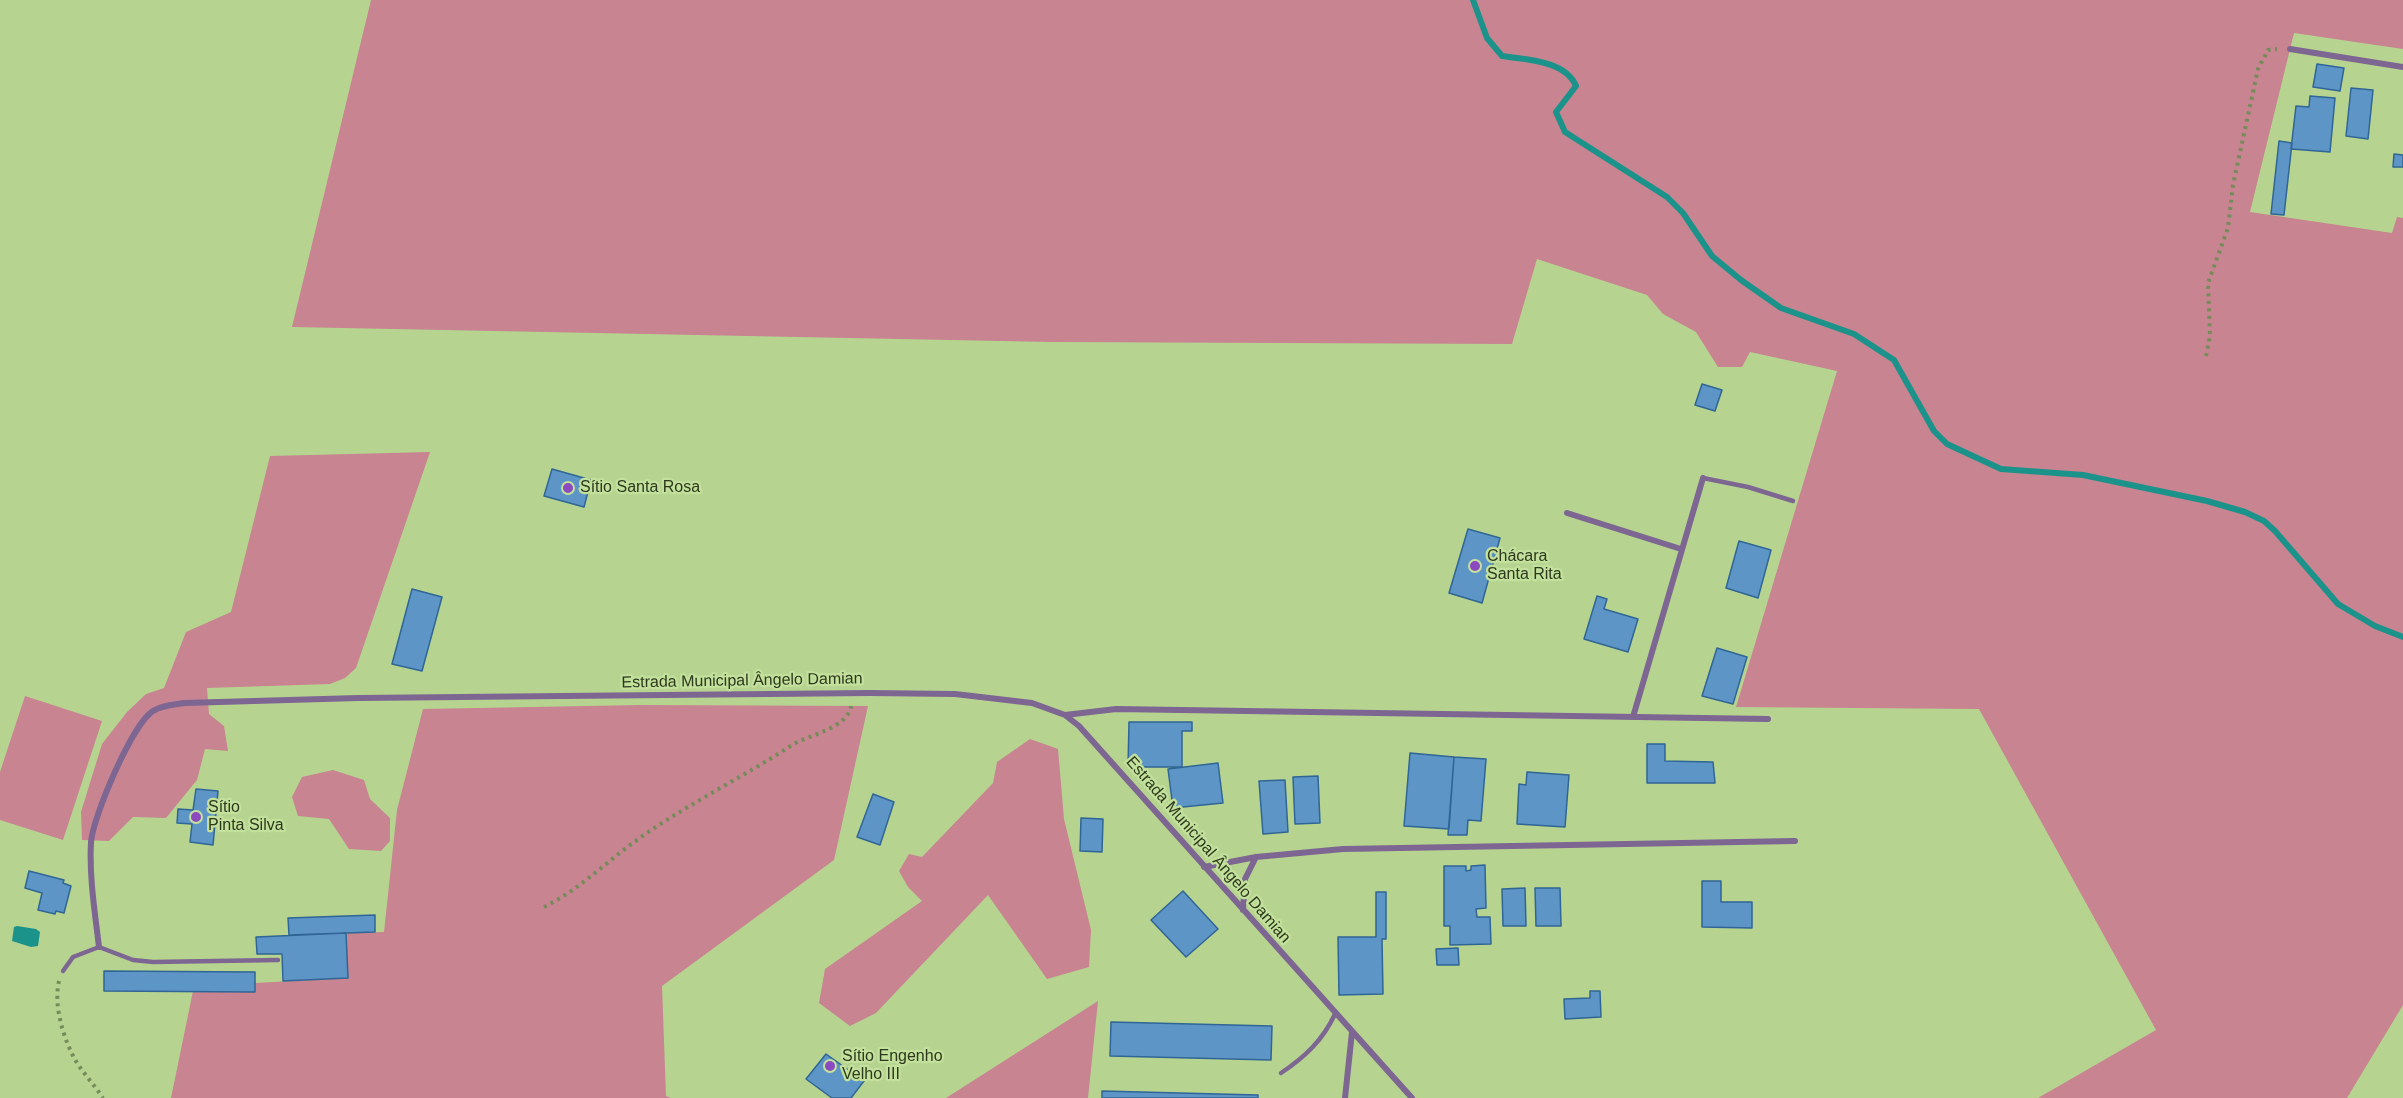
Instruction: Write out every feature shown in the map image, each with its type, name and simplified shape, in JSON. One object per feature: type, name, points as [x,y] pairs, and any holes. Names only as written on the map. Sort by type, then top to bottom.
[{"type":"street","points":[[2290,49],[2403,67]]},
{"type":"street","points":[[1633,717],[1703,478]]},
{"type":"street","points":[[1567,513],[1681,549]]},
{"type":"street","name":"Estrada Municipal Ângelo Damian","points":[[99,947],[91,843],[97,815],[136,731],[152,711],[164,706],[184,703],[358,698],[853,693],[988,697],[1032,703],[1065,715],[1092,739],[1412,1098]]},
{"type":"street","points":[[1065,715],[1116,709],[1768,719]]},
{"type":"street","points":[[1204,867],[1256,857],[1342,849],[1795,841]]},
{"type":"street","points":[[1243,911],[1245,879],[1256,857]]},
{"type":"street","points":[[1345,1098],[1352,1032]]},
{"type":"lane","points":[[1703,478],[1748,487],[1793,501]]},
{"type":"lane","points":[[63,971],[73,957],[99,947],[133,960],[153,962],[278,960]]},
{"type":"lane","points":[[1281,1073],[1317,1044],[1335,1014]]},
{"type":"path","points":[[2206,356],[2210,336],[2208,283],[2228,228],[2232,185],[2258,69],[2268,50],[2290,49]]},
{"type":"path","points":[[544,908],[563,898],[642,837],[700,798],[754,770],[797,742],[845,718],[851,710],[853,693]]},
{"type":"path","points":[[63,971],[58,984],[57,1003],[66,1040],[79,1066],[103,1098]]},
{"type":"shaded area","points":[[371,0],[2403,0],[2403,49],[2294,33],[2250,212],[2392,233],[2397,217],[2403,218],[2403,1005],[2347,1098],[2038,1098],[2156,1030],[1979,709],[1736,707],[1837,371],[1750,352],[1742,367],[1718,367],[1696,332],[1663,314],[1647,295],[1537,259],[1512,344],[1051,342],[292,327]]},
{"type":"shaded area","points":[[430,452],[356,668],[345,678],[330,684],[207,688],[209,714],[224,726],[228,751],[205,749],[197,780],[166,818],[133,817],[109,841],[82,840],[81,812],[102,744],[127,712],[146,694],[164,688],[186,632],[231,612],[270,456]]},
{"type":"shaded area","points":[[25,696],[102,721],[63,840],[0,820],[0,772]]},
{"type":"shaded area","points":[[641,705],[868,706],[834,860],[662,986],[666,1096],[671,1098],[171,1098],[193,991],[255,983],[348,978],[346,933],[384,932],[397,810],[423,709]]},
{"type":"shaded area","points":[[1030,739],[1058,749],[1064,819],[1091,930],[1089,967],[1047,979],[988,895],[876,1013],[850,1026],[819,1003],[825,969],[922,901],[908,887],[899,871],[909,854],[922,857],[993,783],[997,762]]},
{"type":"shaded area","points":[[333,770],[364,780],[370,799],[390,818],[390,841],[381,851],[349,849],[329,819],[298,816],[292,797],[302,777]]},
{"type":"shaded area","points":[[1098,1001],[1088,1098],[946,1098]]},
{"type":"water","points":[[14,927],[36,929],[40,932],[38,946],[31,947],[12,941]]},
{"type":"building","points":[[2317,64],[2344,68],[2340,91],[2313,87]]},
{"type":"building","points":[[2351,88],[2373,90],[2368,139],[2346,136]]},
{"type":"building","points":[[2310,96],[2335,98],[2330,152],[2291,149],[2296,106],[2309,107]]},
{"type":"building","points":[[2279,141],[2292,143],[2284,215],[2271,214]]},
{"type":"building","points":[[2394,154],[2403,155],[2403,167],[2393,167]]},
{"type":"building","points":[[1702,384],[1722,390],[1715,411],[1695,405]]},
{"type":"building","name":"Sítio Santa Rosa","points":[[552,469],[591,480],[584,507],[544,496]]},
{"type":"building","name":"Chácara Santa Rita","points":[[1468,529],[1500,538],[1482,603],[1449,593]]},
{"type":"building","points":[[1739,541],[1771,550],[1758,598],[1726,588]]},
{"type":"building","points":[[412,589],[442,597],[422,671],[392,664]]},
{"type":"building","points":[[1597,596],[1607,599],[1604,609],[1638,619],[1628,652],[1584,639]]},
{"type":"building","points":[[1717,648],[1747,657],[1733,704],[1702,696]]},
{"type":"building","points":[[1129,722],[1192,722],[1192,731],[1182,731],[1182,767],[1128,767]]},
{"type":"building","points":[[1647,744],[1665,744],[1665,761],[1713,762],[1715,783],[1647,783]]},
{"type":"building","points":[[1410,753],[1454,757],[1449,829],[1404,826]]},
{"type":"building","points":[[1454,757],[1486,759],[1481,821],[1468,820],[1467,835],[1448,835]]},
{"type":"building","points":[[1218,763],[1223,803],[1173,808],[1168,769]]},
{"type":"building","points":[[1527,772],[1569,775],[1565,827],[1517,824],[1519,784],[1526,785]]},
{"type":"building","points":[[1318,776],[1320,823],[1295,824],[1293,777]]},
{"type":"building","points":[[1285,780],[1288,832],[1263,834],[1259,781]]},
{"type":"building","name":"Sítio Pinta Silva","points":[[196,789],[218,791],[213,845],[190,842],[192,824],[177,823],[178,809],[193,810]]},
{"type":"building","points":[[873,794],[894,802],[880,845],[857,837]]},
{"type":"building","points":[[1081,818],[1103,819],[1102,852],[1080,851]]},
{"type":"building","points":[[1485,865],[1486,908],[1476,909],[1477,917],[1490,917],[1491,944],[1450,945],[1450,926],[1444,926],[1444,866],[1466,866],[1466,871],[1471,870],[1471,866]]},
{"type":"building","points":[[29,871],[64,880],[63,883],[71,886],[64,913],[56,911],[55,914],[38,910],[42,893],[25,888]]},
{"type":"building","points":[[1702,881],[1721,881],[1721,902],[1752,902],[1752,928],[1702,927]]},
{"type":"building","points":[[1525,888],[1526,926],[1503,926],[1502,889]]},
{"type":"building","points":[[1535,888],[1560,888],[1561,926],[1536,926]]},
{"type":"building","points":[[1183,891],[1218,929],[1186,957],[1151,920]]},
{"type":"building","points":[[1376,892],[1386,892],[1386,939],[1382,939],[1383,994],[1339,995],[1338,937],[1376,937]]},
{"type":"building","points":[[375,915],[375,932],[289,935],[288,918]]},
{"type":"building","points":[[346,933],[348,978],[283,981],[282,954],[257,954],[256,937]]},
{"type":"building","points":[[1458,948],[1459,965],[1437,965],[1436,949]]},
{"type":"building","points":[[104,971],[255,972],[255,992],[104,991]]},
{"type":"building","points":[[1590,991],[1600,991],[1601,1017],[1565,1019],[1564,999],[1590,998]]},
{"type":"building","points":[[1111,1022],[1272,1026],[1271,1060],[1110,1056]]},
{"type":"building","name":"Sítio Engenho Velho III","points":[[826,1054],[864,1081],[851,1098],[832,1098],[806,1079]]},
{"type":"building","points":[[1102,1091],[1258,1095],[1258,1098],[1102,1098]]},
{"type":"waterway","points":[[1473,0],[1487,38],[1502,56],[1533,60],[1554,66],[1571,77],[1576,86],[1556,112],[1565,132],[1667,197],[1683,213],[1712,256],[1781,308],[1854,334],[1894,360],[1934,431],[1947,444],[2001,469],[2083,475],[2207,501],[2245,512],[2264,521],[2275,531],[2338,604],[2375,626],[2403,637]]},
{"type":"place","name":"Sítio Santa Rosa","points":[[568,488]]},
{"type":"place","name":"Chácara Santa Rita","points":[[1475,566]]},
{"type":"place","name":"Sítio Pinta Silva","points":[[196,817]]},
{"type":"place","name":"Sítio Engenho Velho III","points":[[830,1066]]}]
